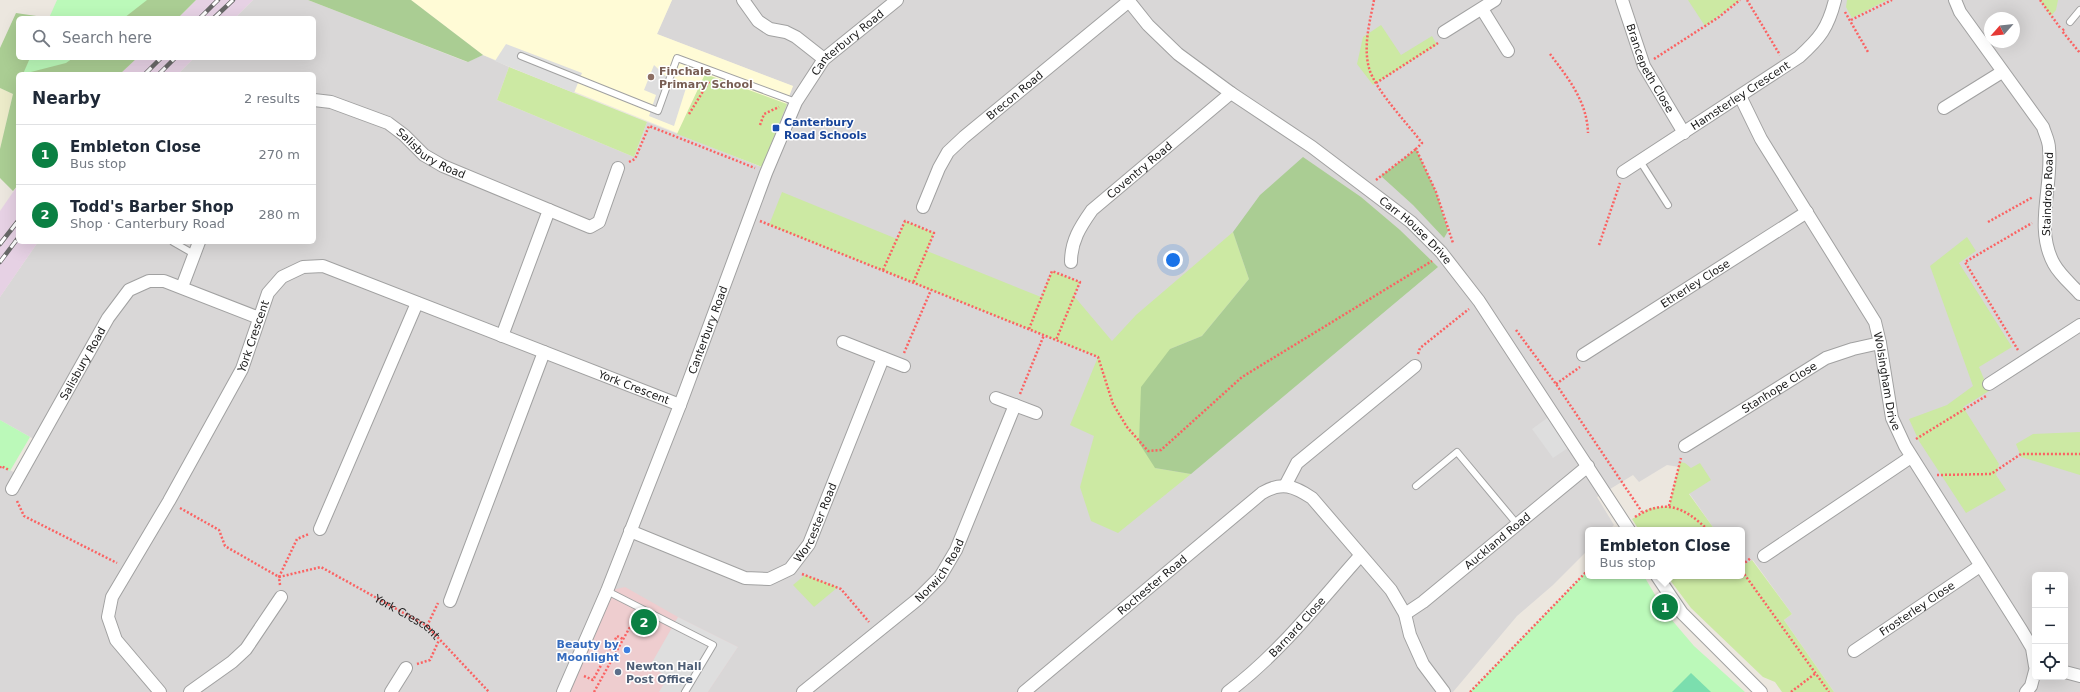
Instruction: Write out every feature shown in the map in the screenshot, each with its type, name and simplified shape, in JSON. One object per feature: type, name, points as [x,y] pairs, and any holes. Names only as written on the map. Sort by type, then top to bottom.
[{"type":"street","points":[[743,0],[758,22],[770,29],[786,32],[796,37],[824,58]]},
{"type":"street","name":"Canterbury Road","points":[[563,692],[607,590],[680,405],[751,218],[790,106],[824,58],[897,0]]},
{"type":"street","name":"Carr House Drive","points":[[1128,0],[1148,25],[1178,54],[1231,93],[1312,147],[1411,222],[1441,252],[1479,301],[1627,527]]},
{"type":"street","name":"Brecon Road","points":[[923,207],[939,168],[948,152],[1128,0]]},
{"type":"street","points":[[1444,32],[1495,0]]},
{"type":"street","name":"Brancepeth Close","points":[[1622,0],[1644,66],[1684,133]]},
{"type":"street","name":"Hamsterley Crescent","points":[[1624,172],[1799,57],[1818,40],[1831,16],[1835,0]]},
{"type":"street","name":"Staindrop Road","points":[[1955,0],[1960,12],[2043,127],[2050,146],[2045,216],[2046,242],[2054,264],[2080,294]]},
{"type":"street","points":[[1482,9],[1508,51]]},
{"type":"street","points":[[1944,108],[2002,72]]},
{"type":"street","name":"Coventry Road","points":[[1071,262],[1071,248],[1079,228],[1092,210],[1231,93]]},
{"type":"street","name":"Wolsingham Drive","points":[[1740,96],[1761,139],[1864,302],[1875,322],[1880,343],[1892,418],[1908,452],[2032,648]]},
{"type":"street","name":"Salisbury Road","points":[[316,100],[331,102],[388,123],[404,135],[424,154],[443,166],[590,227],[599,222],[618,168]]},
{"type":"street","points":[[502,336],[549,210]]},
{"type":"street","name":"Etherley Close","points":[[1583,355],[1807,212]]},
{"type":"street","points":[[182,287],[198,244]]},
{"type":"street","name":"York Crescent","points":[[160,692],[116,640],[108,617],[112,597],[169,501],[242,369],[268,293],[282,277],[303,267],[323,266],[680,405]]},
{"type":"street","name":"Salisbury Road","points":[[12,489],[108,318],[129,290],[149,281],[164,281],[259,318]]},
{"type":"street","points":[[320,529],[417,303]]},
{"type":"street","points":[[1989,384],[2080,325]]},
{"type":"street","points":[[843,342],[902,365]]},
{"type":"street","name":"Stanhope Close","points":[[1685,446],[1826,358],[1853,349],[1880,343]]},
{"type":"street","points":[[450,601],[544,352]]},
{"type":"street","name":"Worcester Road","points":[[630,531],[745,578],[769,579],[790,569],[809,544],[883,358]]},
{"type":"street","points":[[1415,366],[1298,463],[1285,486],[1298,489],[1312,498],[1360,556],[1391,590],[1405,614],[1410,636],[1423,664],[1444,692]]},
{"type":"street","points":[[996,398],[1036,414]]},
{"type":"street","name":"Norwich Road","points":[[803,692],[918,599],[940,577],[956,550],[1015,405]]},
{"type":"street","points":[[1760,556],[1908,452]]},
{"type":"street","name":"Auckland Road","points":[[1405,614],[1423,602],[1588,466]]},
{"type":"street","name":"Rochester Road","points":[[1024,692],[1262,494],[1273,487],[1285,486]]},
{"type":"street","name":"Barnard Close","points":[[1228,692],[1254,672],[1288,638],[1360,556]]},
{"type":"street","name":"Frosterley Close","points":[[1854,651],[1980,566]]},
{"type":"street","points":[[1659,579],[1682,613],[1761,692]]},
{"type":"street","points":[[190,692],[232,662],[246,649],[281,597]]},
{"type":"street","points":[[390,692],[406,668]]},
{"type":"street","points":[[2068,673],[2080,676]]},
{"type":"street","points":[[2026,692],[2031,686],[2033,680]]},
{"type":"lane","points":[[2070,22],[2080,10]]},
{"type":"lane","points":[[521,56],[658,111],[677,58],[790,106]]},
{"type":"lane","points":[[1640,161],[1668,205]]},
{"type":"lane","points":[[176,244],[194,254]]},
{"type":"lane","points":[[1416,486],[1457,452],[1517,524]]},
{"type":"lane","points":[[607,590],[713,645],[685,692]]},
{"type":"path","points":[[1366,188],[1422,143],[1376,83],[1369,67],[1368,29],[1374,0]]},
{"type":"path","points":[[1644,66],[1719,17],[1740,0]]},
{"type":"path","points":[[1747,0],[1777,51]]},
{"type":"path","points":[[1851,20],[1892,0]]},
{"type":"path","points":[[2040,0],[2080,53]]},
{"type":"path","points":[[1844,10],[1868,52]]},
{"type":"path","points":[[2062,31],[2070,22]]},
{"type":"path","points":[[1376,83],[1436,45],[1444,32]]},
{"type":"path","points":[[1550,54],[1567,77],[1582,102],[1588,121],[1588,133]]},
{"type":"path","points":[[689,114],[710,80],[717,82]]},
{"type":"path","points":[[774,104],[790,106]]},
{"type":"path","points":[[760,125],[764,114],[790,106]]},
{"type":"path","points":[[618,168],[635,159],[648,126],[766,173]]},
{"type":"path","points":[[1416,149],[1436,192],[1454,246]]},
{"type":"path","points":[[1600,245],[1624,172]]},
{"type":"path","points":[[1988,222],[2047,189]]},
{"type":"path","points":[[2025,361],[1965,262],[2045,216]]},
{"type":"path","points":[[751,218],[1098,357],[1113,404],[1126,427],[1148,451],[1161,450],[1242,378],[1432,261],[1441,252]]},
{"type":"path","points":[[883,270],[905,221],[934,233],[913,283]]},
{"type":"path","points":[[1028,329],[1052,271],[1080,282],[1056,340]]},
{"type":"path","points":[[902,365],[931,290]]},
{"type":"path","points":[[1415,366],[1420,348],[1479,301]]},
{"type":"path","points":[[1513,327],[1556,384],[1642,512],[1657,506],[1669,506],[1682,510],[1695,518],[1705,527]]},
{"type":"path","points":[[1015,405],[1044,335]]},
{"type":"path","points":[[1556,384],[1579,369],[1583,355]]},
{"type":"path","points":[[1908,452],[1973,404]]},
{"type":"path","points":[[1669,506],[1685,446]]},
{"type":"path","points":[[1926,481],[1939,474],[1991,474],[2021,454],[2080,454]]},
{"type":"path","points":[[12,489],[24,516],[128,568]]},
{"type":"path","points":[[169,501],[219,530],[225,546],[279,577]]},
{"type":"path","points":[[281,597],[279,577],[297,538],[320,529]]},
{"type":"path","points":[[1745,564],[1760,556]]},
{"type":"path","name":"York Crescent","points":[[279,577],[322,566],[427,626],[489,692]]},
{"type":"path","points":[[790,569],[841,589],[877,632]]},
{"type":"path","points":[[1470,692],[1585,573]]},
{"type":"path","points":[[1745,575],[1829,692]]},
{"type":"path","points":[[427,626],[436,603],[450,601]]},
{"type":"path","points":[[594,692],[641,608]]},
{"type":"path","points":[[572,671],[593,680],[617,636],[623,639]]},
{"type":"path","points":[[406,668],[430,660],[439,640]]},
{"type":"path","points":[[1791,692],[1816,674]]},
{"type":"shaded area","points":[[196,0],[253,0],[237,16],[180,16]]},
{"type":"shaded area","points":[[253,0],[308,0],[467,62],[483,55],[509,67],[497,100],[634,157],[647,122],[762,167],[793,86],[657,34],[672,0],[2080,0],[2080,692],[1834,692],[1784,620],[1792,614],[1753,560],[1745,564],[1745,527],[1713,527],[1689,493],[1691,469],[1667,465],[1639,482],[1633,475],[1597,497],[1614,525],[1612,527],[1585,527],[1585,553],[1553,585],[1517,616],[1453,692],[0,692],[0,468],[1,466],[20,475],[39,442],[0,420],[0,297],[37,244],[316,244],[316,72],[180,72],[192,60],[316,60],[316,16],[237,16]]},
{"type":"shaded area","name":"Finchale Primary School","points":[[411,0],[672,0],[657,34],[793,86],[762,167],[483,55]]},
{"type":"shaded area","points":[[506,44],[582,73],[574,93],[495,61]]},
{"type":"shaded area","points":[[135,60],[192,60],[180,72],[122,72]]},
{"type":"shaded area","points":[[654,65],[675,85],[686,88],[674,126],[649,116],[656,95],[644,90]]},
{"type":"shaded area","points":[[16,188],[16,244],[37,244],[0,297],[0,211]]},
{"type":"shaded area","points":[[1554,413],[1574,444],[1553,458],[1532,429]]},
{"type":"shaded area","points":[[625,587],[678,617],[738,647],[708,692],[563,692],[607,591]]},
{"type":"shaded area","points":[[678,617],[738,647],[708,692],[659,692],[668,677],[650,666]]},
{"type":"green space","points":[[57,0],[147,0],[127,16],[50,16]]},
{"type":"green space","points":[[104,0],[196,0],[180,16],[105,16]]},
{"type":"green space","points":[[308,0],[411,0],[483,55],[468,62]]},
{"type":"green space","points":[[1688,0],[1740,0],[1705,26]]},
{"type":"green space","points":[[1847,0],[1887,0],[1852,18],[1846,7]]},
{"type":"green space","points":[[2040,0],[2058,0],[2056,10],[2051,16]]},
{"type":"green space","points":[[16,13],[36,16],[16,16],[16,60],[135,60],[122,72],[16,72],[16,187],[13,191],[0,178],[0,149],[13,94],[0,88],[0,48]]},
{"type":"green space","points":[[1381,25],[1401,55],[1432,36],[1437,45],[1373,85],[1357,64],[1363,37]]},
{"type":"green space","points":[[29,60],[70,60],[66,63],[31,72],[24,72]]},
{"type":"green space","points":[[509,67],[647,122],[634,157],[497,100]]},
{"type":"green space","points":[[705,74],[787,104],[762,167],[677,134]]},
{"type":"green space","points":[[0,88],[13,94],[0,149]]},
{"type":"green space","points":[[1416,149],[1436,192],[1448,231],[1444,238],[1413,205],[1381,176]]},
{"type":"green space","points":[[1303,157],[1361,197],[1400,230],[1438,267],[1191,474],[1155,468],[1139,443],[1141,387],[1170,349],[1202,336],[1249,279],[1233,232],[1260,195]]},
{"type":"green space","points":[[782,192],[897,239],[905,221],[934,233],[927,251],[1041,297],[1052,271],[1080,282],[1074,296],[1112,341],[1136,315],[1233,232],[1249,279],[1202,336],[1170,349],[1155,468],[1191,474],[1118,533],[1091,521],[1080,487],[1094,436],[1070,425],[1098,357],[769,225]]},
{"type":"green space","points":[[1967,237],[1976,251],[1959,263],[2012,347],[1979,367],[1989,391],[1963,407],[1999,464],[1996,475],[2006,490],[1966,513],[1919,441],[1909,419],[1947,405],[1973,386],[1930,266]]},
{"type":"green space","points":[[0,420],[30,437],[10,471],[1,467],[0,468]]},
{"type":"green space","points":[[2080,432],[2080,475],[2021,457],[2016,444],[2033,434]]},
{"type":"green space","points":[[1680,462],[1685,463],[1691,468],[1700,463],[1711,480],[1689,494],[1713,527],[1637,527],[1632,519],[1650,508],[1669,506]]},
{"type":"green space","points":[[1752,560],[1792,614],[1784,620],[1834,692],[1782,692],[1775,682],[1763,677],[1691,608],[1669,579],[1745,579],[1745,564]]},
{"type":"green space","points":[[1585,573],[1585,579],[1646,579],[1665,612],[1694,646],[1745,692],[1470,692]]},
{"type":"green space","points":[[805,575],[838,587],[814,607],[793,585]]},
{"type":"green space","points":[[1691,673],[1711,692],[1672,692]]},
{"type":"railway","points":[[202,16],[218,0]]},
{"type":"railway","points":[[216,16],[233,0]]},
{"type":"railway","points":[[147,72],[159,60]]},
{"type":"railway","points":[[161,72],[173,60]]},
{"type":"railway","points":[[0,244],[16,224]]},
{"type":"railway","points":[[0,262],[16,241]]},
{"type":"place","name":"Finchale Primary School","points":[[651,77]]},
{"type":"place","name":"Canterbury Road Schools","points":[[776,128]]},
{"type":"place","name":"Embleton Close","points":[[1665,607]]},
{"type":"place","name":"Todd's Barber Shop","points":[[644,622]]},
{"type":"place","name":"Beauty by Moonlight","points":[[627,650]]},
{"type":"place","name":"Newton Hall Post Office","points":[[618,672]]}]
